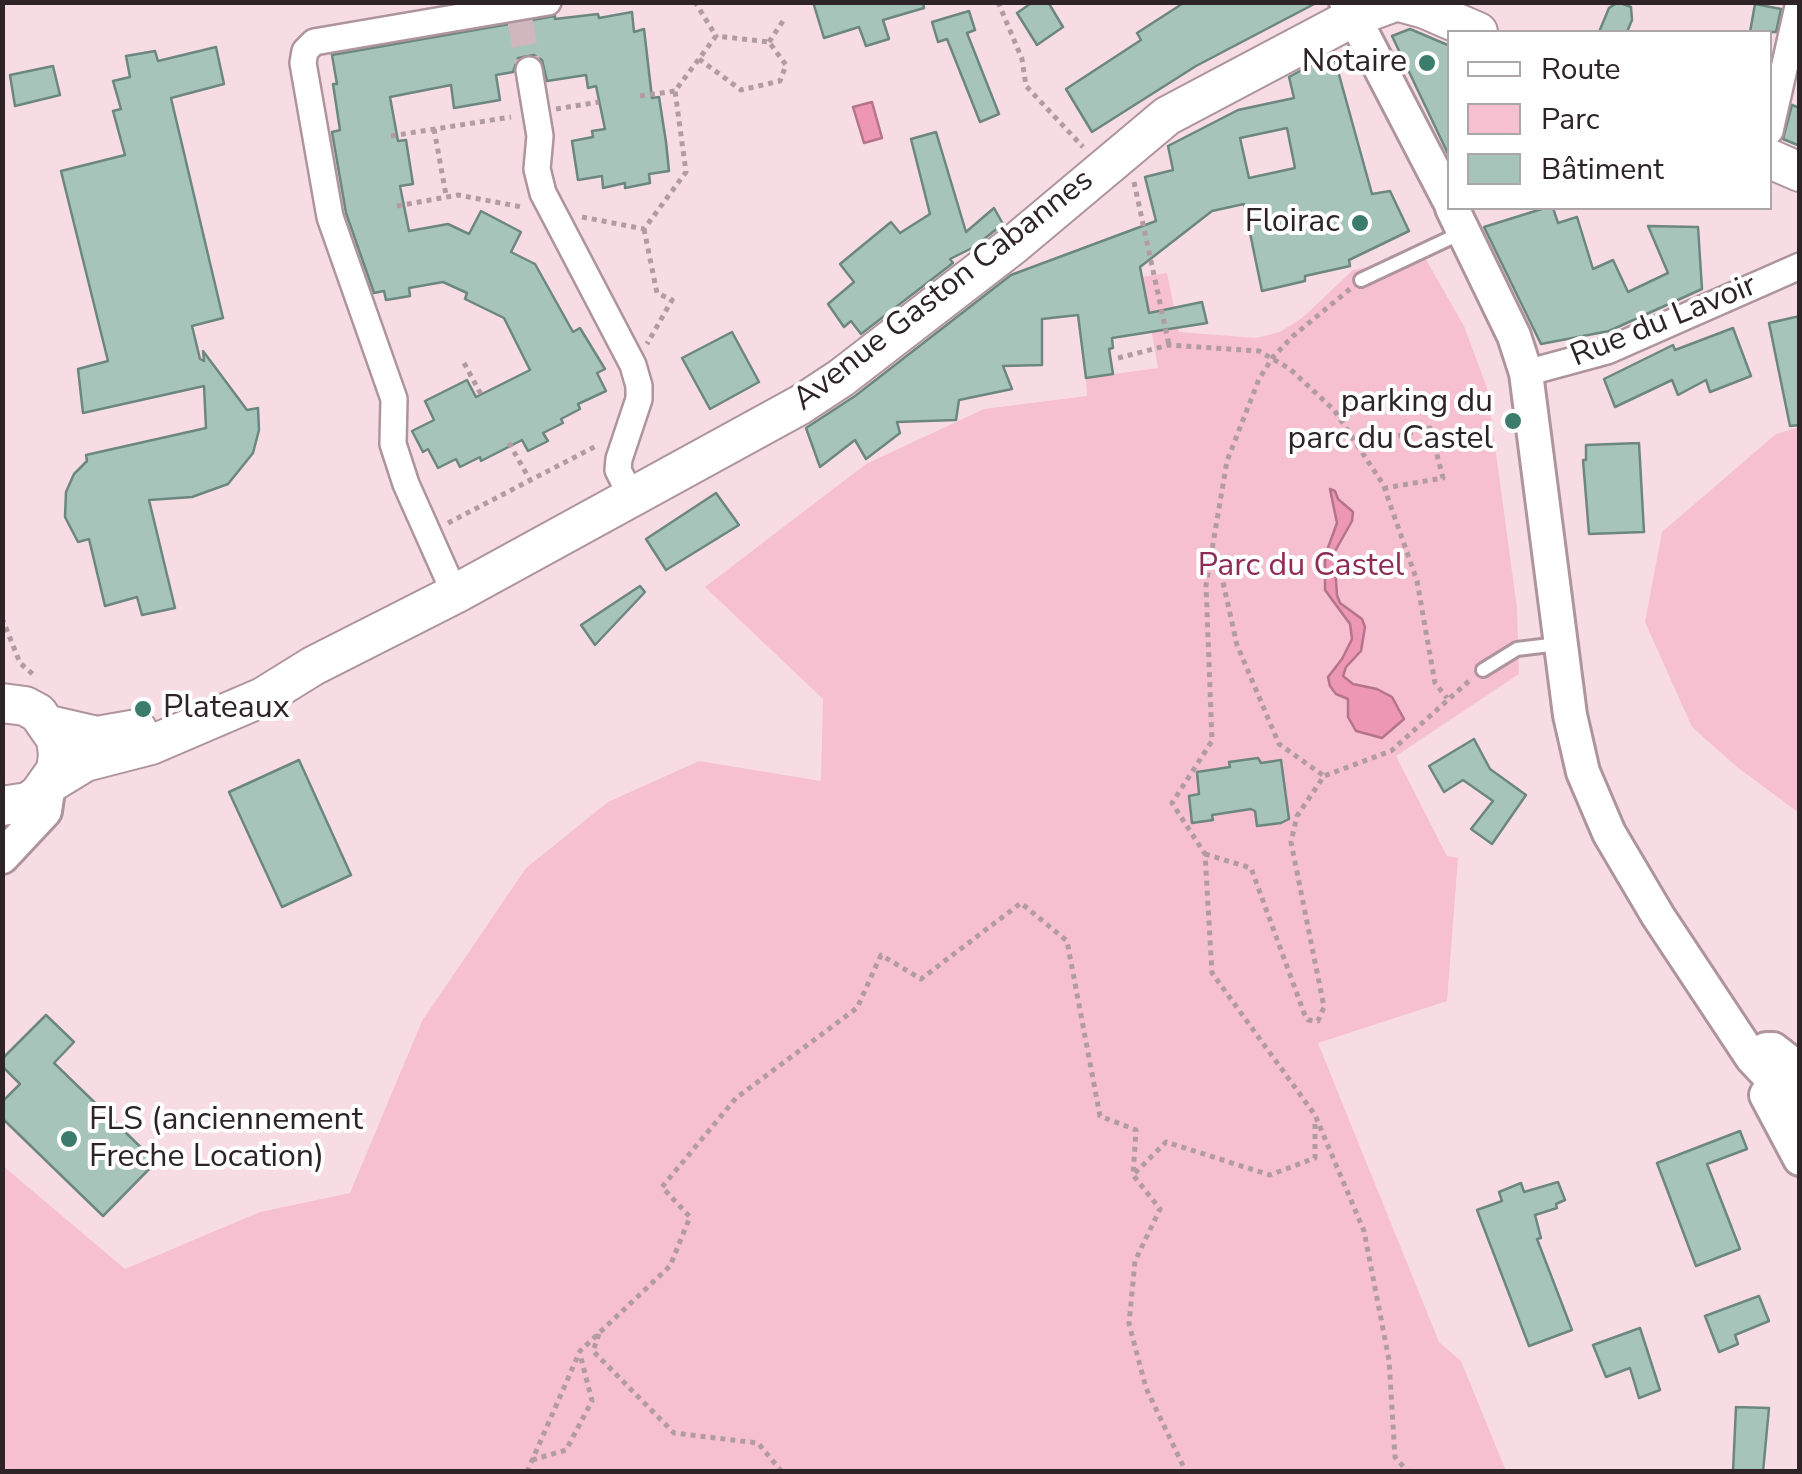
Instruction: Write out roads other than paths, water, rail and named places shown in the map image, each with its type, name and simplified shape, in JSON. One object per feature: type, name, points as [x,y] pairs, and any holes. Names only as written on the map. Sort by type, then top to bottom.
[{"type":"main road","name":"Avenue Gaston Cabannes","points":[[7,831],[28,802],[85,762],[151,745],[263,697],[313,666],[455,594],[800,406],[1012,246],[1166,116],[1350,10],[1397,2]]},
{"type":"main road","points":[[1397,2],[1425,9],[1473,30]]},
{"type":"main road","points":[[1772,160],[1800,172]]},
{"type":"main road","name":"Avenue Gaston Cabannes","points":[[2,703],[25,706],[49,725],[97,736],[120,734],[150,726],[258,682],[313,666]]},
{"type":"main road","points":[[49,725],[58,754],[49,784]]},
{"type":"street","points":[[455,594],[393,444],[394,399],[330,217],[303,63],[305,52],[314,42],[519,14],[548,2]]},
{"type":"street","points":[[1772,123],[1800,2]]},
{"type":"street","points":[[1350,10],[1447,198]]},
{"type":"street","points":[[528,70],[540,136],[537,169],[551,213],[634,366],[638,398],[618,470],[632,498]]},
{"type":"street","points":[[1455,214],[1514,336],[1526,373],[1570,716],[1583,772],[1609,833],[1658,916],[1752,1058],[1786,1094],[1800,1117]]},
{"type":"street","name":"Rue du Lavoir","points":[[1526,373],[1607,351],[1800,266]]},
{"type":"street","points":[[1752,1058],[1766,1048],[1773,1049],[1800,1070]]},
{"type":"street","points":[[1752,1058],[1769,1104],[1800,1159]]},
{"type":"lane","points":[[1361,280],[1455,214]]},
{"type":"lane","points":[[1483,670],[1517,649],[1560,644]]},
{"type":"tunnel","points":[[520,21],[529,70]]},
{"type":"place","name":"Notaire","points":[[1427,63]]},
{"type":"place","name":"Floirac","points":[[1360,223]]},
{"type":"place","name":"parking du parc du Castel","points":[[1513,421]]},
{"type":"place","name":"Plateaux","points":[[143,709]]},
{"type":"place","name":"FLS (anciennement Freche Location)","points":[[69,1139]]},
{"type":"park label","name":"Parc du Castel","points":[[1301,567]]}]
